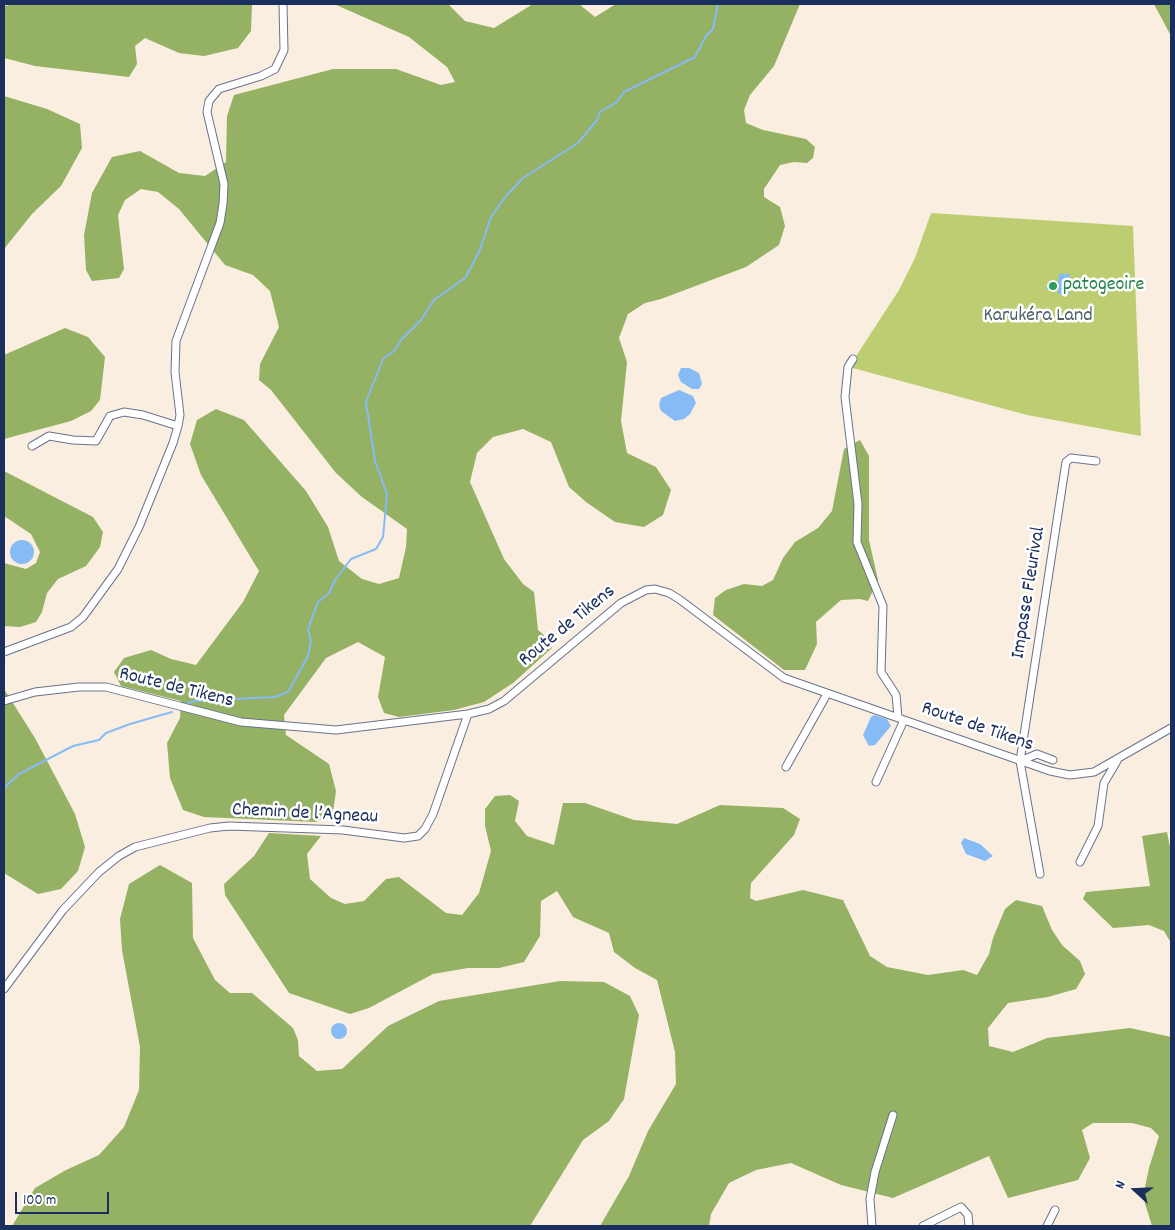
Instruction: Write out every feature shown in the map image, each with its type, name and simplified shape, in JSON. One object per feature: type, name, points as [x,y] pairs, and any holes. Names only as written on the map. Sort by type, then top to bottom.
[{"type":"street","points":[[4,652],[71,627],[93,606],[118,569],[140,527],[178,426],[180,415],[175,372],[176,341],[220,223],[224,184],[207,112],[209,101],[219,89],[261,76],[275,69],[284,50],[283,4]]},
{"type":"street","points":[[853,359],[848,367],[845,397],[858,504],[857,542],[883,606],[881,672],[896,695],[901,719],[876,782]]},
{"type":"street","points":[[32,446],[49,436],[96,441],[110,416],[124,412],[143,415],[178,426]]},
{"type":"street","name":"Impasse Fleurival","points":[[1040,874],[1020,761],[1066,462],[1071,458],[1096,461]]},
{"type":"street","name":"Route de Tikens","points":[[4,701],[35,692],[80,687],[106,687],[241,722],[336,730],[468,714],[489,709],[504,701],[608,612],[631,597],[646,590],[655,589],[669,592],[778,675],[827,694],[1050,771],[1084,775],[1102,769],[1153,736],[1171,728]]},
{"type":"street","points":[[786,767],[827,694]]},
{"type":"street","name":"Chemin de l’Agneau","points":[[4,989],[63,910],[99,872],[119,856],[135,847],[210,828],[229,826],[344,830],[404,838],[418,836],[425,829],[433,814],[468,714]]},
{"type":"street","points":[[1020,761],[1037,754],[1053,760]]},
{"type":"street","points":[[1080,862],[1098,826],[1104,783],[1118,759]]},
{"type":"street","points":[[872,1226],[870,1199],[875,1172],[892,1115]]},
{"type":"street","points":[[923,1226],[961,1207],[968,1215],[969,1226]]},
{"type":"street","points":[[1047,1226],[1055,1210]]},
{"type":"green space","points":[[16,4],[252,4],[251,31],[238,48],[204,56],[179,53],[145,38],[135,46],[137,64],[129,77],[35,66],[4,58],[4,6]]},
{"type":"green space","points":[[334,4],[448,4],[465,21],[494,28],[533,4],[579,4],[595,17],[616,4],[800,4],[774,66],[750,95],[744,110],[746,123],[763,130],[806,139],[815,147],[813,158],[807,163],[794,162],[780,165],[764,189],[764,197],[780,207],[785,226],[779,245],[746,267],[661,299],[645,303],[628,314],[619,338],[627,362],[621,421],[627,453],[656,467],[671,490],[663,515],[644,527],[615,522],[586,502],[569,487],[551,442],[523,429],[493,437],[477,453],[470,482],[504,559],[523,584],[534,592],[538,630],[552,642],[552,648],[513,683],[484,702],[454,710],[399,717],[384,713],[378,697],[385,657],[358,642],[326,658],[284,715],[286,735],[329,764],[336,791],[333,812],[316,822],[204,817],[183,810],[170,778],[167,743],[180,718],[181,701],[121,686],[114,672],[124,658],[151,650],[171,659],[196,665],[243,602],[259,571],[201,475],[190,444],[197,420],[216,409],[244,420],[306,491],[328,527],[339,561],[362,579],[379,584],[399,578],[406,547],[407,529],[362,497],[336,473],[271,390],[259,380],[260,364],[279,327],[270,291],[253,275],[225,265],[179,209],[158,192],[141,189],[125,200],[118,215],[124,269],[119,278],[92,281],[86,270],[84,235],[92,193],[112,157],[140,151],[179,173],[205,176],[226,162],[227,116],[234,95],[333,69],[396,69],[441,85],[455,82],[447,67],[409,37]]},
{"type":"green space","points":[[1154,4],[1171,4],[1171,36]]},
{"type":"green space","points":[[4,96],[47,109],[80,124],[82,148],[61,186],[32,214],[4,249]]},
{"type":"green space","name":"Karukéra Land","points":[[931,213],[1133,226],[1141,436],[1027,415],[849,367],[899,290],[915,258]]},
{"type":"green space","points":[[65,328],[88,337],[105,357],[100,400],[91,411],[71,421],[4,439],[4,355]]},
{"type":"green space","points":[[860,440],[869,456],[869,540],[878,580],[868,601],[860,599],[841,600],[816,622],[817,644],[805,670],[784,670],[713,615],[715,598],[726,590],[744,584],[762,586],[773,580],[783,558],[795,542],[818,528],[832,511],[844,449]]},
{"type":"green space","points":[[4,471],[93,517],[103,532],[100,547],[86,566],[58,579],[47,593],[42,612],[36,622],[20,627],[4,626],[4,563],[26,569],[36,563],[40,552],[31,534],[4,516]]},
{"type":"green space","points":[[4,689],[35,738],[75,814],[85,847],[78,871],[61,889],[38,894],[4,873]]},
{"type":"green space","points":[[510,795],[519,801],[515,821],[527,836],[554,845],[563,803],[585,803],[634,820],[677,824],[720,805],[783,808],[800,819],[794,835],[751,883],[750,898],[756,901],[803,890],[843,900],[870,956],[887,967],[928,975],[963,970],[977,975],[989,954],[993,938],[1005,909],[1016,900],[1042,906],[1052,930],[1062,945],[1080,961],[1085,974],[1076,989],[1048,997],[1008,1003],[988,1028],[989,1046],[1013,1052],[1047,1038],[1130,1028],[1171,1037],[1171,1226],[1152,1226],[1143,1197],[1149,1168],[1159,1136],[1151,1128],[1132,1123],[1093,1123],[1082,1130],[1090,1158],[1078,1180],[1008,1198],[989,1156],[893,1198],[841,1185],[791,1163],[756,1170],[729,1183],[711,1214],[709,1226],[600,1226],[629,1176],[648,1131],[676,1084],[675,1052],[657,980],[635,968],[614,952],[609,933],[573,917],[557,891],[541,901],[540,936],[524,962],[499,968],[468,968],[433,974],[369,1008],[350,1014],[289,993],[225,895],[224,884],[254,856],[269,833],[321,836],[307,854],[310,879],[331,898],[345,904],[364,901],[386,879],[399,877],[446,913],[462,915],[479,893],[491,851],[485,826],[485,809],[495,796]]},
{"type":"green space","points":[[1167,832],[1171,852],[1171,943],[1164,931],[1149,925],[1113,928],[1083,899],[1086,892],[1150,886],[1142,836]]},
{"type":"green space","points":[[160,865],[192,883],[193,938],[215,980],[230,993],[252,993],[293,1028],[298,1040],[299,1056],[317,1071],[342,1069],[388,1026],[439,1001],[560,981],[604,982],[630,996],[639,1015],[624,1099],[609,1121],[583,1140],[530,1226],[12,1226],[35,1188],[66,1170],[99,1155],[124,1127],[139,1090],[140,1047],[122,950],[120,919],[129,884]]},
{"type":"water","points":[[1059,274],[1070,274],[1069,295],[1058,294],[1058,290],[1045,289],[1049,284],[1058,284]]},
{"type":"water","points":[[681,368],[689,368],[699,373],[702,384],[699,389],[692,389],[681,382],[678,375]]},
{"type":"water","points":[[679,390],[693,396],[696,403],[690,414],[684,419],[675,421],[661,411],[659,405],[661,398]]},
{"type":"water","points":[[22,540],[27,541],[33,547],[33,557],[27,563],[22,564],[17,563],[11,557],[10,552],[11,547],[17,541]]},
{"type":"water","points":[[874,715],[887,719],[891,726],[875,745],[869,746],[863,735],[871,717]]},
{"type":"water","points":[[964,838],[980,844],[993,856],[985,861],[966,854],[961,843]]},
{"type":"water","points":[[339,1023],[345,1025],[347,1031],[345,1037],[339,1039],[333,1037],[331,1031],[333,1025]]},
{"type":"waterway","points":[[186,704],[195,701],[275,697],[288,692],[308,656],[311,641],[308,629],[318,602],[329,593],[335,580],[351,559],[376,549],[383,537],[387,494],[375,461],[366,402],[383,359],[394,351],[401,340],[421,320],[434,300],[465,278],[479,252],[491,217],[506,196],[523,178],[578,143],[597,120],[600,112],[617,102],[624,92],[695,57],[706,36],[713,29],[718,4]]},
{"type":"waterway","points":[[4,788],[19,774],[73,746],[99,740],[106,733],[172,712]]},
{"type":"place","name":"patogeoire","points":[[1053,286]]}]
